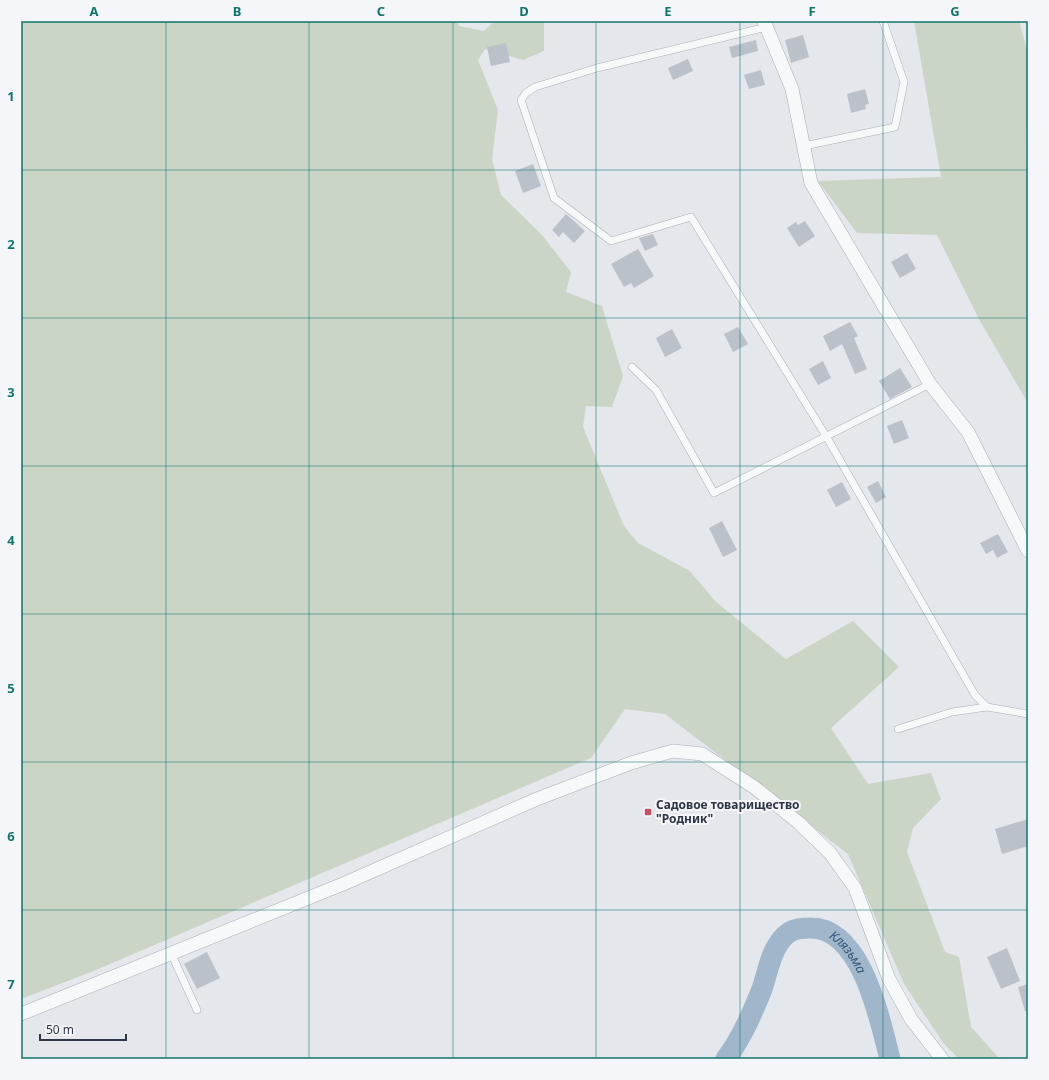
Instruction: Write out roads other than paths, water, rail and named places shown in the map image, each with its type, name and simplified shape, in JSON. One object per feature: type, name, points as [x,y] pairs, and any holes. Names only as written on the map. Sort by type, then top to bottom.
[{"type":"street","points":[[765,24],[792,89],[811,183],[930,384],[968,432],[1028,551]]},
{"type":"street","points":[[21,1014],[343,884],[537,799],[631,763],[673,751],[702,754],[754,787],[799,823],[830,853],[854,888],[889,979],[911,1019],[942,1059]]},
{"type":"lane","points":[[804,146],[895,127],[904,82],[883,21]]},
{"type":"lane","points":[[765,24],[597,68],[535,87],[526,93],[521,100],[530,131],[554,198],[611,241],[691,217],[826,436],[975,695],[987,707]]},
{"type":"lane","points":[[632,367],[656,390],[714,493],[930,384]]},
{"type":"lane","points":[[898,729],[952,712],[987,707],[1028,714]]},
{"type":"lane","points":[[171,953],[197,1010]]},
{"type":"waterway","name":"Клязьма","points":[[726,1059],[742,1034],[762,989],[776,948],[788,933],[795,930],[809,928],[827,931],[843,942],[855,959],[866,978],[874,1000],[890,1059]]},
{"type":"place","name":"Садовое товарищество \"Родник\"","points":[[648,812]]}]
